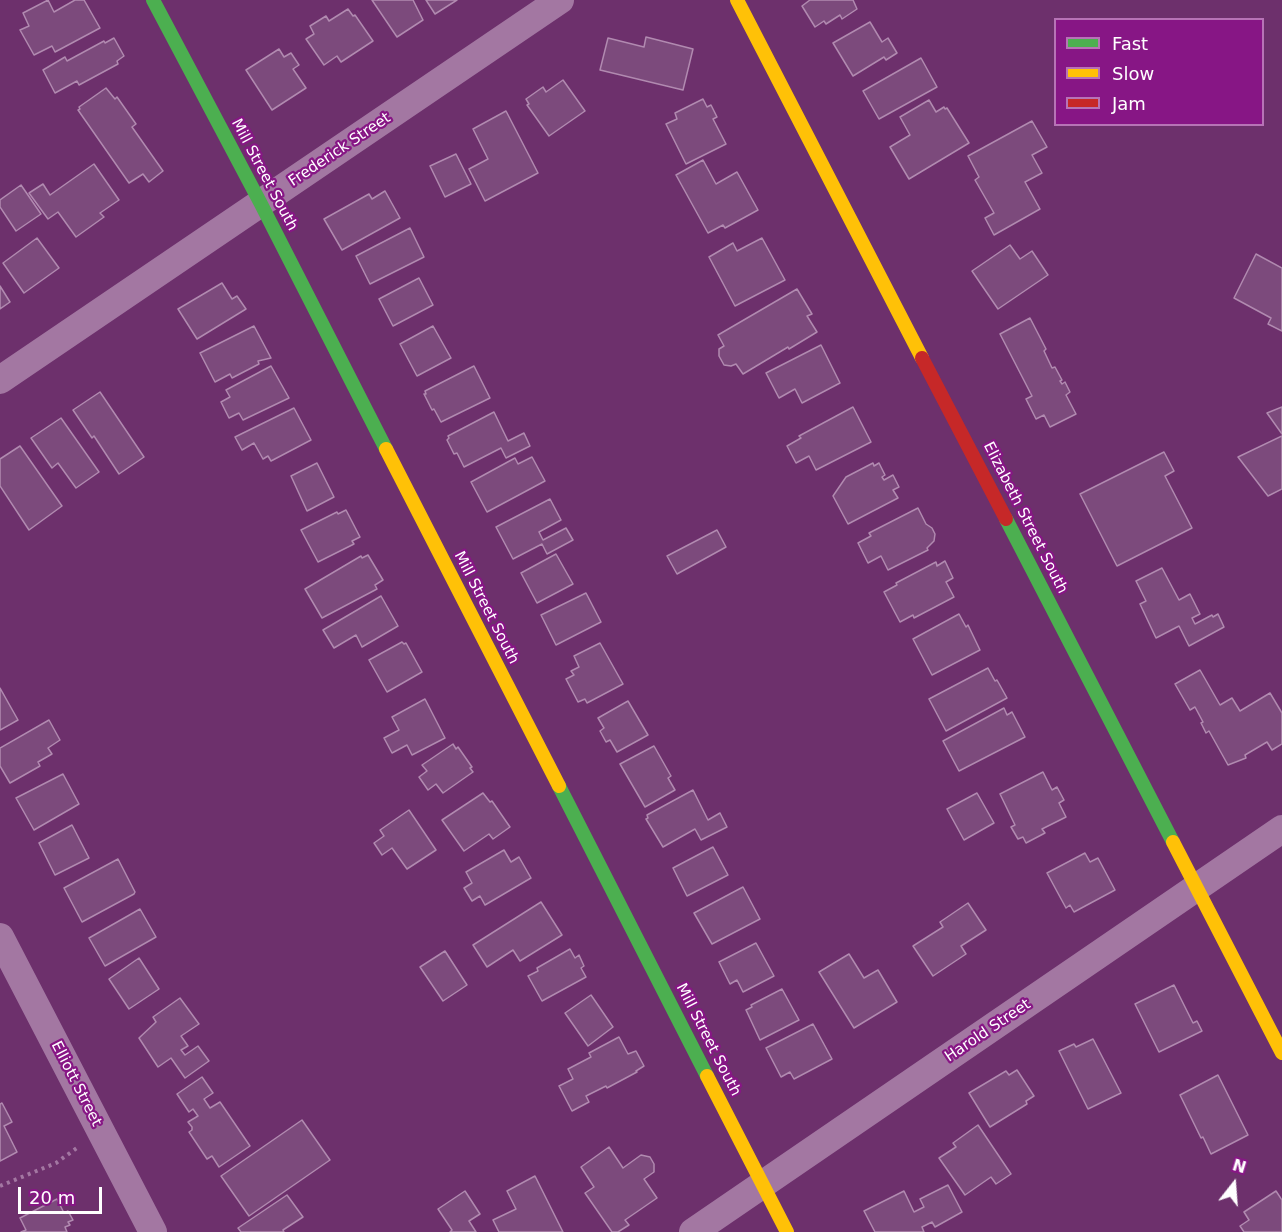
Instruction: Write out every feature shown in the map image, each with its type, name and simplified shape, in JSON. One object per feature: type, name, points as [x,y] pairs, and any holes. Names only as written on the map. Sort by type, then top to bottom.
[{"type":"street","name":"Mill Street South","points":[[153,0],[261,204],[787,1232]]},
{"type":"street","name":"Frederick Street","points":[[0,380],[560,0]]},
{"type":"street","name":"Elizabeth Street South","points":[[737,0],[1282,1053]]},
{"type":"street","name":"Harold Street","points":[[693,1232],[1282,829]]},
{"type":"street","name":"Elliott Street","points":[[0,937],[153,1232]]},
{"type":"path","points":[[0,1186],[56,1163],[101,1132]]},
{"type":"building","points":[[48,0],[54,12],[75,0],[84,0],[100,28],[55,52],[52,46],[34,55],[20,30],[29,26],[23,13]]},
{"type":"building","points":[[372,0],[413,0],[423,20],[397,37]]},
{"type":"building","points":[[426,0],[457,0],[435,14]]},
{"type":"building","points":[[810,0],[853,0],[857,9],[842,19],[840,15],[826,24],[824,21],[815,27],[802,6]]},
{"type":"building","points":[[348,9],[353,16],[355,15],[373,41],[341,62],[337,56],[324,65],[306,39],[314,34],[310,26],[326,16],[329,21]]},
{"type":"building","points":[[870,22],[882,42],[888,38],[897,53],[886,60],[884,57],[853,76],[833,43]]},
{"type":"building","points":[[646,37],[693,49],[683,90],[600,70],[608,38],[644,47]]},
{"type":"building","points":[[114,38],[124,56],[117,61],[118,64],[79,85],[77,81],[55,93],[43,70],[65,57],[67,61]]},
{"type":"building","points":[[279,49],[284,57],[291,53],[299,65],[293,69],[306,88],[272,110],[246,70]]},
{"type":"building","points":[[921,58],[937,87],[879,119],[863,91]]},
{"type":"building","points":[[563,80],[585,111],[549,136],[527,105],[529,104],[526,99],[543,87],[546,92]]},
{"type":"building","points":[[106,88],[115,99],[117,97],[136,124],[132,127],[163,171],[149,182],[143,174],[129,183],[78,110]]},
{"type":"building","points":[[703,99],[707,107],[711,105],[717,117],[713,119],[726,144],[686,164],[666,124],[677,119],[675,113]]},
{"type":"building","points":[[929,100],[936,112],[944,107],[947,108],[969,143],[909,179],[890,147],[910,135],[900,117]]},
{"type":"building","points":[[506,111],[538,173],[485,201],[469,169],[488,159],[473,129]]},
{"type":"building","points":[[1032,121],[1047,147],[1032,155],[1042,173],[1025,182],[1040,209],[994,235],[985,218],[994,213],[975,180],[979,177],[968,156]]},
{"type":"building","points":[[456,154],[471,184],[445,197],[430,166]]},
{"type":"building","points":[[703,160],[716,184],[737,172],[758,210],[725,228],[723,225],[708,233],[676,175]]},
{"type":"building","points":[[94,164],[119,200],[100,213],[104,217],[76,237],[58,212],[48,219],[29,193],[43,184],[50,195]]},
{"type":"building","points":[[21,185],[41,214],[16,231],[0,207],[0,200]]},
{"type":"building","points":[[385,191],[400,218],[342,250],[324,219],[369,194],[372,199]]},
{"type":"building","points":[[410,228],[424,257],[370,284],[356,256]]},
{"type":"building","points":[[37,238],[59,268],[24,293],[3,263]]},
{"type":"building","points":[[762,238],[785,280],[735,306],[709,257],[733,243],[737,251]]},
{"type":"building","points":[[1010,245],[1020,259],[1032,251],[1048,275],[998,309],[972,271]]},
{"type":"building","points":[[1256,254],[1282,268],[1282,331],[1268,324],[1271,318],[1234,298]]},
{"type":"building","points":[[419,278],[433,305],[393,326],[379,299]]},
{"type":"building","points":[[222,283],[232,299],[237,296],[246,309],[197,339],[178,309]]},
{"type":"building","points":[[0,286],[10,302],[0,309]]},
{"type":"building","points":[[797,289],[812,314],[807,316],[817,332],[743,374],[736,364],[724,365],[719,356],[719,349],[724,346],[718,335]]},
{"type":"building","points":[[1030,318],[1046,349],[1044,351],[1052,368],[1055,367],[1062,380],[1060,381],[1062,384],[1065,382],[1070,392],[1066,395],[1076,414],[1050,427],[1044,415],[1036,419],[1026,399],[1032,396],[1000,334]]},
{"type":"building","points":[[254,326],[271,358],[258,361],[259,364],[232,378],[230,374],[215,382],[200,353]]},
{"type":"building","points":[[433,326],[451,358],[417,376],[400,344]]},
{"type":"building","points":[[821,345],[840,383],[802,403],[795,389],[779,398],[766,373]]},
{"type":"building","points":[[271,366],[289,398],[243,420],[239,413],[229,418],[221,402],[230,397],[226,390]]},
{"type":"building","points":[[474,366],[490,398],[441,422],[434,409],[432,410],[424,394],[426,394],[425,391]]},
{"type":"building","points":[[100,392],[144,457],[119,474],[94,436],[92,438],[73,410]]},
{"type":"building","points":[[853,407],[871,442],[816,470],[809,456],[796,463],[787,446],[801,438],[799,436]]},
{"type":"building","points":[[1282,407],[1282,434],[1267,413]]},
{"type":"building","points":[[294,408],[311,440],[271,461],[268,456],[263,459],[254,443],[242,450],[235,437]]},
{"type":"building","points":[[494,412],[508,441],[524,433],[530,446],[506,458],[501,448],[464,467],[457,453],[454,454],[447,440],[448,436]]},
{"type":"building","points":[[61,418],[99,472],[76,488],[58,463],[52,468],[31,438]]},
{"type":"building","points":[[1282,436],[1282,489],[1268,496],[1238,457]]},
{"type":"building","points":[[20,446],[62,506],[29,530],[0,486],[0,459]]},
{"type":"building","points":[[1164,452],[1174,471],[1165,476],[1192,528],[1117,566],[1080,494]]},
{"type":"building","points":[[532,457],[545,481],[487,512],[471,482],[515,458],[518,464]]},
{"type":"building","points":[[317,463],[334,497],[307,511],[291,476]]},
{"type":"building","points":[[873,463],[874,466],[879,463],[885,475],[882,477],[884,480],[893,475],[899,487],[893,490],[898,498],[848,524],[833,496],[846,477]]},
{"type":"building","points":[[550,499],[561,520],[539,532],[543,540],[566,528],[573,540],[547,554],[542,544],[513,559],[496,527]]},
{"type":"building","points":[[918,508],[926,524],[935,534],[934,541],[927,548],[928,550],[888,570],[881,556],[868,563],[858,543],[871,536],[869,533]]},
{"type":"building","points":[[346,510],[360,537],[352,541],[354,544],[318,562],[301,530],[337,512],[338,514]]},
{"type":"building","points":[[717,530],[726,547],[677,574],[667,556]]},
{"type":"building","points":[[556,554],[573,584],[537,603],[521,573]]},
{"type":"building","points":[[368,555],[383,580],[375,585],[377,589],[322,618],[305,589],[361,556],[362,558]]},
{"type":"building","points":[[945,561],[953,578],[946,582],[954,597],[914,618],[913,615],[900,622],[884,592],[936,562],[937,566]]},
{"type":"building","points":[[1162,568],[1179,600],[1190,594],[1200,614],[1192,618],[1195,624],[1218,614],[1224,627],[1189,646],[1179,626],[1156,638],[1140,604],[1146,601],[1136,581]]},
{"type":"building","points":[[586,593],[601,622],[556,645],[541,615]]},
{"type":"building","points":[[381,596],[398,626],[362,647],[356,635],[334,648],[323,630]]},
{"type":"building","points":[[959,614],[966,627],[968,625],[980,650],[932,675],[913,639]]},
{"type":"building","points":[[402,642],[406,643],[422,672],[387,692],[369,660]]},
{"type":"building","points":[[600,643],[623,684],[587,703],[585,699],[578,702],[566,679],[574,675],[571,671],[579,667],[574,656]]},
{"type":"building","points":[[988,668],[1007,698],[946,731],[929,699]]},
{"type":"building","points":[[1200,670],[1220,705],[1232,698],[1240,711],[1270,693],[1282,713],[1282,744],[1272,750],[1267,742],[1245,755],[1246,758],[1228,765],[1209,731],[1206,733],[1195,707],[1190,710],[1175,684]]},
{"type":"building","points":[[0,688],[18,720],[0,730]]},
{"type":"building","points":[[425,699],[445,738],[412,755],[407,745],[392,753],[384,738],[399,730],[392,717]]},
{"type":"building","points":[[628,701],[648,735],[617,752],[610,740],[606,742],[600,731],[604,728],[598,718]]},
{"type":"building","points":[[1004,708],[1007,715],[1012,712],[1025,737],[959,771],[943,741]]},
{"type":"building","points":[[49,720],[60,740],[48,748],[52,754],[38,762],[40,766],[10,783],[0,766],[0,748]]},
{"type":"building","points":[[453,744],[456,749],[458,747],[473,772],[443,793],[436,784],[428,790],[419,777],[427,771],[422,765]]},
{"type":"building","points":[[654,746],[671,776],[668,778],[675,790],[645,807],[620,764]]},
{"type":"building","points":[[1043,772],[1052,790],[1057,787],[1064,800],[1059,803],[1066,817],[1042,829],[1045,833],[1026,843],[1023,837],[1018,839],[1011,827],[1015,825],[1000,794]]},
{"type":"building","points":[[63,774],[79,804],[34,830],[16,798]]},
{"type":"building","points":[[693,790],[708,820],[720,813],[727,827],[701,840],[695,829],[663,847],[646,819],[647,815]]},
{"type":"building","points":[[483,793],[490,802],[492,801],[510,827],[493,839],[489,834],[464,851],[442,820]]},
{"type":"building","points":[[977,793],[994,823],[964,840],[947,809]]},
{"type":"building","points":[[409,810],[436,850],[407,869],[392,848],[382,855],[374,843],[384,836],[380,830]]},
{"type":"building","points":[[72,825],[89,858],[55,875],[39,843]]},
{"type":"building","points":[[713,847],[728,875],[687,896],[673,868]]},
{"type":"building","points":[[504,850],[511,862],[519,857],[531,878],[485,905],[480,896],[472,901],[464,888],[472,883],[466,872]]},
{"type":"building","points":[[1085,853],[1090,862],[1098,858],[1115,890],[1074,912],[1070,905],[1066,908],[1047,873]]},
{"type":"building","points":[[118,859],[134,894],[82,922],[64,888]]},
{"type":"building","points":[[743,887],[760,919],[712,944],[694,913]]},
{"type":"building","points":[[541,902],[562,935],[520,961],[513,950],[487,967],[473,945]]},
{"type":"building","points":[[968,903],[986,930],[961,946],[966,954],[933,976],[913,946],[943,927],[940,922]]},
{"type":"building","points":[[140,909],[156,937],[105,966],[89,938]]},
{"type":"building","points":[[756,943],[774,976],[743,992],[737,980],[730,984],[719,962]]},
{"type":"building","points":[[570,949],[575,958],[579,955],[584,966],[581,968],[586,977],[542,1001],[528,976],[538,971],[537,968]]},
{"type":"building","points":[[445,951],[467,985],[443,1001],[420,967]]},
{"type":"building","points":[[849,954],[864,978],[878,970],[897,1002],[854,1028],[819,972]]},
{"type":"building","points":[[139,958],[159,989],[129,1009],[109,979]]},
{"type":"building","points":[[1174,985],[1193,1023],[1197,1021],[1202,1031],[1159,1052],[1135,1004]]},
{"type":"building","points":[[782,989],[799,1020],[760,1040],[746,1010]]},
{"type":"building","points":[[591,995],[613,1027],[588,1046],[565,1013]]},
{"type":"building","points":[[180,998],[199,1024],[181,1036],[188,1046],[181,1050],[185,1055],[198,1046],[209,1061],[185,1078],[171,1058],[158,1067],[139,1038],[156,1022],[153,1017]]},
{"type":"building","points":[[813,1024],[832,1059],[794,1079],[790,1072],[781,1077],[766,1048]]},
{"type":"building","points":[[619,1037],[628,1054],[636,1051],[644,1066],[607,1088],[606,1086],[586,1096],[589,1102],[572,1111],[559,1086],[573,1079],[568,1069],[591,1057],[589,1053]]},
{"type":"building","points":[[1093,1039],[1121,1093],[1088,1109],[1059,1051],[1074,1044],[1076,1047]]},
{"type":"building","points":[[1017,1070],[1034,1096],[1026,1101],[1027,1104],[990,1127],[969,1093],[1006,1071],[1009,1075]]},
{"type":"building","points":[[1218,1075],[1248,1135],[1211,1154],[1180,1095]]},
{"type":"building","points":[[202,1077],[213,1093],[204,1099],[210,1108],[220,1102],[250,1146],[219,1167],[212,1156],[207,1159],[189,1132],[192,1127],[188,1122],[198,1116],[193,1109],[189,1112],[177,1094]]},
{"type":"building","points":[[2,1103],[12,1122],[4,1126],[17,1152],[0,1161],[0,1104]]},
{"type":"building","points":[[302,1120],[330,1160],[249,1216],[221,1176]]},
{"type":"building","points":[[978,1125],[1011,1174],[996,1184],[991,1177],[965,1195],[939,1158],[956,1147],[953,1143]]},
{"type":"building","points":[[609,1147],[623,1168],[641,1155],[650,1157],[654,1164],[654,1172],[644,1179],[657,1198],[625,1220],[629,1225],[618,1232],[612,1232],[585,1193],[594,1187],[581,1167]]},
{"type":"building","points":[[535,1176],[563,1232],[499,1232],[493,1220],[516,1209],[507,1191]]},
{"type":"building","points":[[948,1185],[962,1212],[935,1227],[932,1222],[922,1227],[924,1232],[875,1232],[864,1211],[904,1191],[914,1212],[924,1207],[920,1199]]},
{"type":"building","points":[[465,1191],[480,1214],[469,1221],[476,1232],[450,1232],[452,1230],[438,1209]]},
{"type":"building","points":[[1276,1191],[1282,1200],[1282,1232],[1244,1232],[1240,1226],[1249,1220],[1244,1212]]},
{"type":"building","points":[[287,1195],[303,1217],[283,1230],[284,1232],[241,1232],[238,1228]]},
{"type":"building","points":[[57,1199],[64,1213],[68,1211],[73,1220],[65,1227],[67,1232],[21,1232],[26,1230],[20,1218]]},
{"type":"traffic: fast","points":[[153,0],[261,204],[386,449]]},
{"type":"traffic: fast","points":[[1006,519],[1173,842]]},
{"type":"traffic: fast","points":[[559,786],[707,1076]]},
{"type":"traffic: slow","points":[[737,0],[922,358]]},
{"type":"traffic: slow","points":[[386,449],[559,786]]},
{"type":"traffic: slow","points":[[1173,842],[1282,1053]]},
{"type":"traffic: slow","points":[[707,1076],[787,1232]]},
{"type":"traffic: jam","points":[[922,358],[1006,519]]}]
